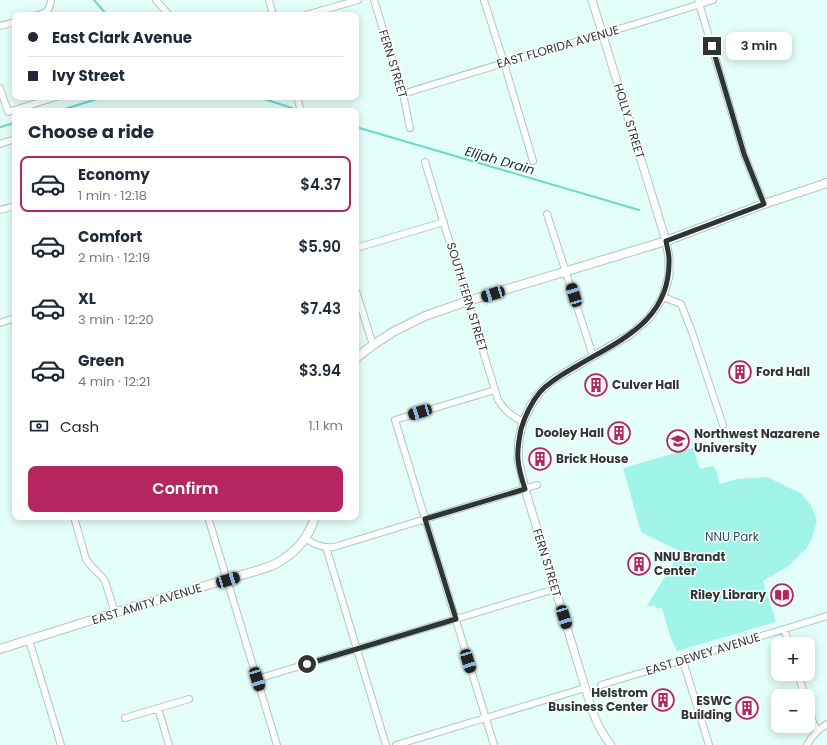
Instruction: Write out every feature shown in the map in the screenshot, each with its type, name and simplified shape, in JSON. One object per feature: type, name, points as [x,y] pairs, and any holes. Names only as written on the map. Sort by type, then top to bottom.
[{"type":"main road","points":[[359,356],[373,344],[425,316],[666,241],[764,204],[827,183]]},
{"type":"main road","name":"EAST AMITY AVENUE","points":[[0,650],[115,613],[277,564],[293,553],[305,538],[314,520]]},
{"type":"street","points":[[45,12],[50,7],[51,0]]},
{"type":"street","points":[[156,0],[166,12]]},
{"type":"street","points":[[269,0],[272,12]]},
{"type":"street","points":[[316,12],[358,0]]},
{"type":"street","name":"FERN STREET","points":[[374,0],[403,94],[410,128]]},
{"type":"street","points":[[484,0],[533,161]]},
{"type":"street","name":"HOLLY STREET","points":[[592,0],[666,241],[669,258],[669,276],[663,297],[649,318],[631,334],[593,356]]},
{"type":"street","name":"EAST FLORIDA AVENUE","points":[[403,94],[603,34],[699,2],[713,0]]},
{"type":"street","points":[[699,2],[744,154],[764,204]]},
{"type":"street","points":[[0,26],[12,23]]},
{"type":"street","points":[[0,88],[8,112],[12,111]]},
{"type":"street","points":[[21,108],[46,100]]},
{"type":"street","points":[[0,144],[12,140]]},
{"type":"street","name":"SOUTH FERN STREET","points":[[425,162],[498,400],[511,416],[523,422]]},
{"type":"street","points":[[0,210],[12,207]]},
{"type":"street","points":[[547,214],[593,356]]},
{"type":"street","points":[[359,247],[444,222]]},
{"type":"street","points":[[663,297],[681,304],[692,332],[723,425]]},
{"type":"street","points":[[359,300],[373,344]]},
{"type":"street","points":[[0,323],[12,319]]},
{"type":"street","name":"FERN STREET","points":[[593,356],[553,380],[541,391],[531,405],[523,422],[518,439],[518,459],[525,489],[585,688],[603,736],[611,745]]},
{"type":"street","points":[[494,745],[395,420],[495,390]]},
{"type":"street","points":[[305,538],[314,544],[326,548],[334,547],[538,485]]},
{"type":"street","points":[[75,520],[86,559],[89,564],[103,577],[115,613]]},
{"type":"street","points":[[209,520],[277,745]]},
{"type":"street","points":[[326,548],[386,745]]},
{"type":"street","points":[[257,679],[555,589]]},
{"type":"street","name":"EAST DEWEY AVENUE","points":[[601,685],[827,616]]},
{"type":"street","points":[[784,629],[787,637]]},
{"type":"street","points":[[29,640],[61,745]]},
{"type":"street","points":[[683,660],[710,745]]},
{"type":"street","points":[[396,745],[585,688]]},
{"type":"street","points":[[125,718],[189,699]]},
{"type":"street","points":[[158,708],[169,745]]},
{"type":"street","points":[[806,745],[817,730],[827,724]]},
{"type":"street","points":[[815,726],[817,730]]},
{"type":"green space","name":"NNU Park","points":[[693,448],[700,469],[713,466],[716,470],[720,484],[737,479],[767,477],[800,493],[811,505],[817,521],[812,538],[806,549],[787,567],[763,581],[776,622],[677,651],[670,636],[662,608],[658,609],[654,605],[646,607],[679,554],[677,550],[641,532],[623,468]]},
{"type":"waterway","points":[[94,0],[104,12]]},
{"type":"waterway","name":"Elijah Drain","points":[[68,108],[94,100]]},
{"type":"waterway","name":"Elijah Drain","points":[[267,100],[292,108]]},
{"type":"waterway","name":"Elijah Drain","points":[[0,127],[12,124]]},
{"type":"waterway","name":"Elijah Drain","points":[[359,128],[639,210]]},
{"type":"place","name":"Ford Hall","points":[[740,372]]},
{"type":"place","name":"Culver Hall","points":[[596,385]]},
{"type":"place","name":"Dooley Hall","points":[[619,433]]},
{"type":"place","name":"Northwest Nazarene University","points":[[678,441]]},
{"type":"place","name":"Brick House","points":[[540,459]]},
{"type":"place","name":"NNU Brandt Center","points":[[639,564]]},
{"type":"place","name":"Riley Library","points":[[782,595]]},
{"type":"place","name":"Helstrom Business Center","points":[[663,700]]},
{"type":"place","name":"ESWC Building","points":[[747,708]]},
{"type":"route","points":[[307,664],[456,619],[425,519],[525,489],[518,459],[518,439],[526,414],[531,405],[541,391],[553,380],[631,334],[649,318],[663,297],[669,276],[669,258],[666,241],[764,204],[744,154],[712,46]]}]
